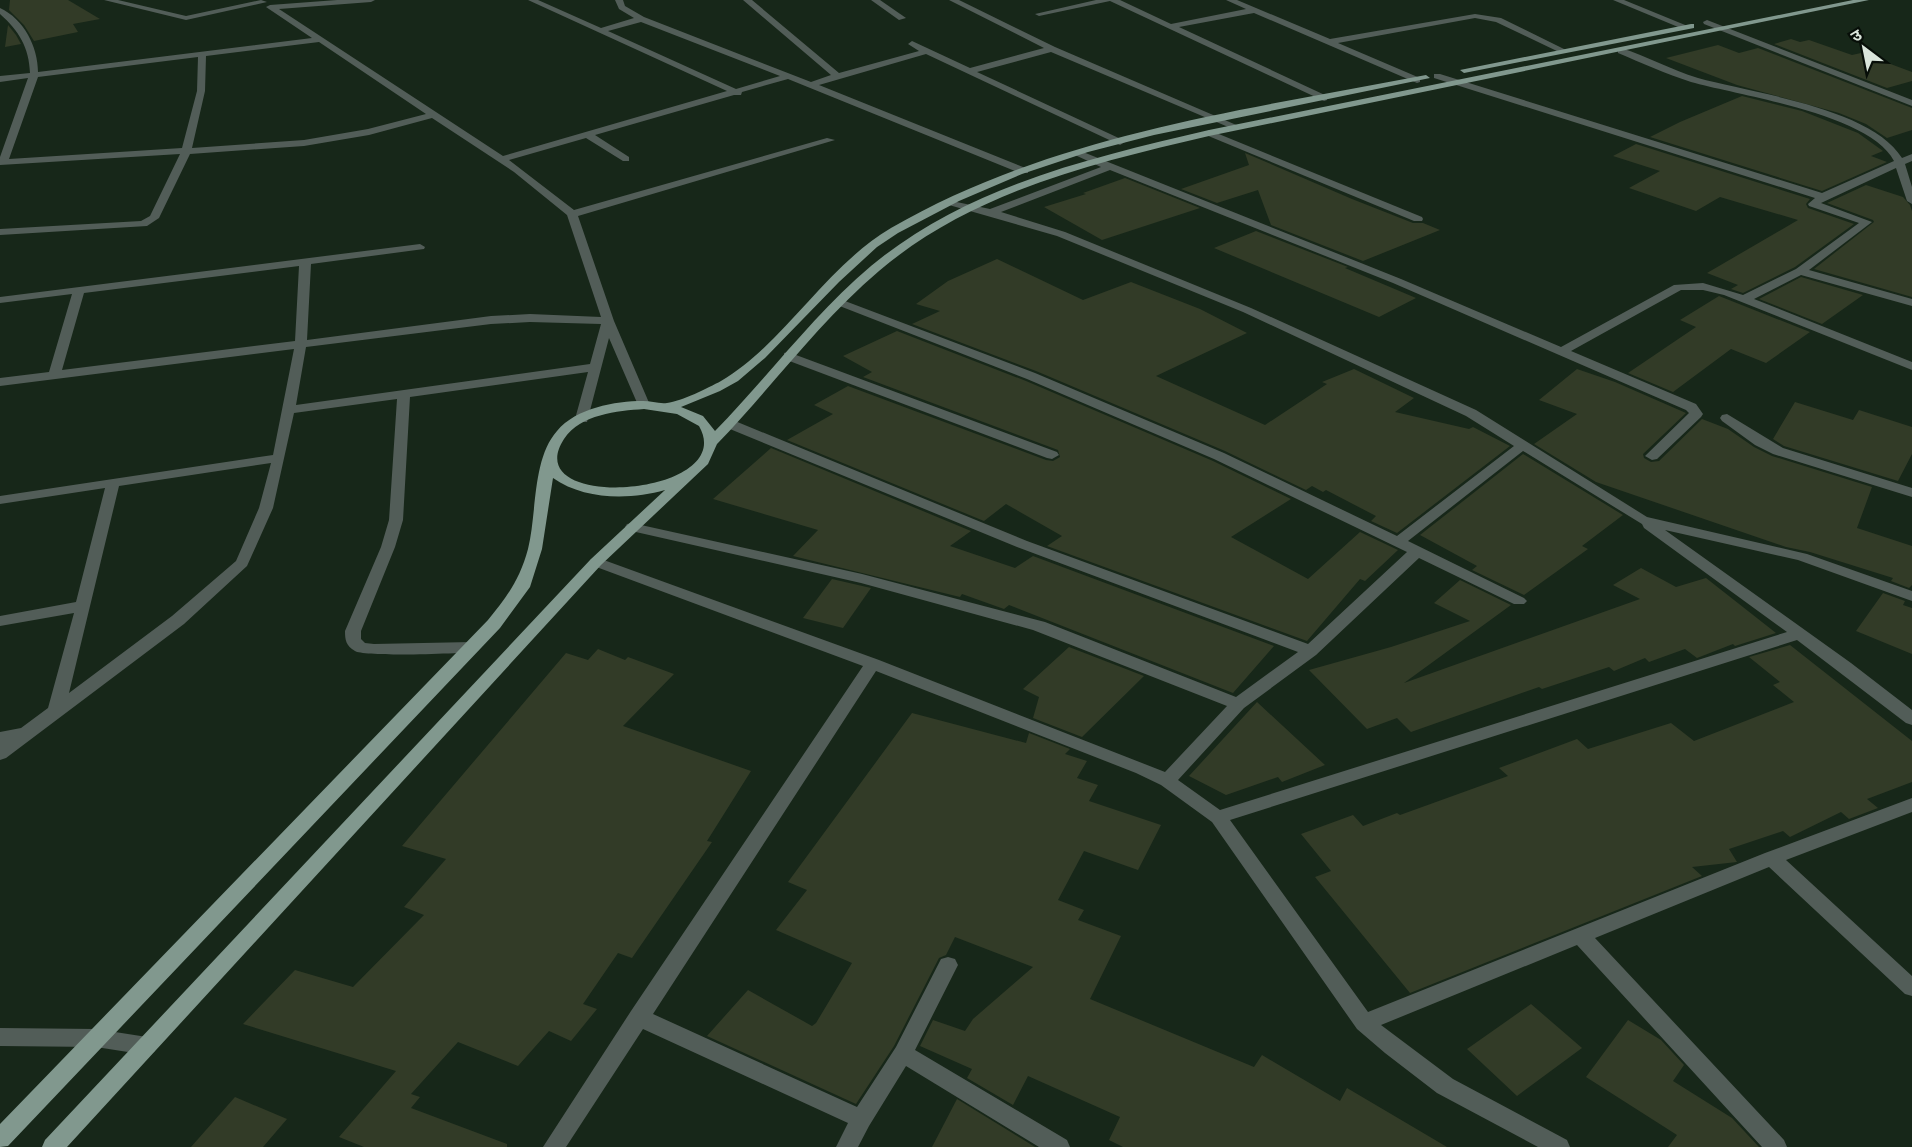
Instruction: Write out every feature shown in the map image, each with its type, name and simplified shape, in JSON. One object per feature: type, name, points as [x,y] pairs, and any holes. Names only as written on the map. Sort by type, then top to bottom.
[{"type":"main road","points":[[669,407],[716,390],[742,373],[851,265],[891,232],[978,187],[1078,153],[1218,119],[1821,0]]},
{"type":"main road","points":[[711,442],[730,424],[788,356],[875,268],[914,238],[950,217],[1045,176],[1094,160],[1236,127],[1865,0]]},
{"type":"main road","points":[[0,1139],[494,624],[522,587],[535,549],[552,445],[563,430],[602,411],[644,405],[669,407],[700,421],[708,431],[711,442],[709,452],[703,461],[596,562],[53,1147]]},
{"type":"main road","points":[[549,460],[555,473],[569,483],[590,490],[614,493],[641,491],[666,484],[688,474],[703,461]]},
{"type":"street","points":[[108,0],[186,18],[265,4],[371,0]]},
{"type":"street","points":[[532,0],[738,93]]},
{"type":"street","points":[[619,0],[622,7],[641,19],[1024,171]]},
{"type":"street","points":[[747,0],[837,76]]},
{"type":"street","points":[[875,0],[902,18]]},
{"type":"street","points":[[953,0],[1052,49],[1236,127]]},
{"type":"street","points":[[1039,14],[1107,0]]},
{"type":"street","points":[[1114,0],[1324,98]]},
{"type":"street","points":[[1230,0],[1417,80]]},
{"type":"street","points":[[1617,0],[1686,27]]},
{"type":"street","points":[[265,4],[502,159],[572,214],[608,321],[644,405]]},
{"type":"street","points":[[0,10],[26,34],[33,53],[34,75],[1,162],[304,143],[369,132],[432,115]]},
{"type":"street","points":[[1172,26],[1255,10]]},
{"type":"street","points":[[1328,42],[1475,16],[1498,20],[1564,51]]},
{"type":"street","points":[[601,31],[641,19]]},
{"type":"street","points":[[1707,22],[1912,103]]},
{"type":"street","points":[[0,79],[318,40]]},
{"type":"street","points":[[912,44],[1120,142]]},
{"type":"street","points":[[969,71],[1052,49]]},
{"type":"street","points":[[809,85],[928,51]]},
{"type":"street","points":[[1621,51],[1694,80],[1774,99],[1863,130],[1884,143],[1900,162],[1911,196]]},
{"type":"street","points":[[0,232],[143,224],[154,218],[186,151],[201,91],[202,55]]},
{"type":"street","points":[[502,159],[738,93],[789,76]]},
{"type":"street","points":[[1437,76],[1823,197]]},
{"type":"street","points":[[1209,133],[1418,219]]},
{"type":"street","points":[[589,135],[626,159]]},
{"type":"street","points":[[572,214],[830,140]]},
{"type":"street","points":[[1078,153],[1397,281],[1692,407],[1696,414],[1652,456]]},
{"type":"street","points":[[1744,300],[1800,271],[1867,222],[1813,204],[1823,197],[1912,157]]},
{"type":"street","points":[[991,212],[1110,167]]},
{"type":"street","points":[[947,203],[991,212],[1061,234],[1247,310],[1472,413],[1642,520],[1912,719]]},
{"type":"street","points":[[0,300],[420,247]]},
{"type":"street","points":[[0,754],[178,620],[242,563],[266,508],[279,458],[301,343],[305,263]]},
{"type":"street","points":[[1800,271],[1912,303]]},
{"type":"street","points":[[1563,351],[1678,287],[1692,284],[1744,300],[1912,366]]},
{"type":"street","points":[[55,374],[79,290]]},
{"type":"street","points":[[841,303],[1030,376],[1219,456],[1519,601]]},
{"type":"street","points":[[0,382],[491,320],[530,318],[608,321]]},
{"type":"street","points":[[582,419],[608,321]]},
{"type":"street","points":[[788,356],[1053,455]]},
{"type":"street","points":[[289,410],[594,367]]},
{"type":"street","points":[[404,393],[396,520],[388,548],[353,631],[353,641],[361,648],[374,649],[472,647]]},
{"type":"street","points":[[1727,418],[1760,442],[1778,451],[1912,493]]},
{"type":"street","points":[[730,424],[1022,544],[1310,651]]},
{"type":"street","points":[[1398,542],[1523,445]]},
{"type":"street","points":[[0,500],[279,458]]},
{"type":"street","points":[[56,711],[113,483]]},
{"type":"street","points":[[1642,520],[1802,557],[1912,596]]},
{"type":"street","points":[[632,527],[862,579],[1040,626],[1238,704]]},
{"type":"street","points":[[1167,781],[1238,704],[1310,651],[1417,551]]},
{"type":"street","points":[[596,562],[873,664],[1167,781],[1218,817],[1364,1023],[1444,1086],[1559,1147]]},
{"type":"street","points":[[0,621],[82,606]]},
{"type":"street","points":[[1218,817],[1798,634]]},
{"type":"street","points":[[554,1147],[873,664]]},
{"type":"street","points":[[0,738],[26,733]]},
{"type":"street","points":[[1364,1023],[1772,858],[1912,805]]},
{"type":"street","points":[[1772,858],[1912,988]]},
{"type":"street","points":[[1581,936],[1776,1147]]},
{"type":"street","points":[[847,1147],[861,1119],[903,1053],[948,965]]},
{"type":"street","points":[[638,1017],[861,1119]]},
{"type":"street","points":[[0,1037],[96,1038],[147,1046]]},
{"type":"street","points":[[903,1053],[1059,1147]]},
{"type":"building","points":[[10,0],[68,0],[100,19],[73,24],[78,32],[34,41],[24,25],[9,10]]},
{"type":"building","points":[[8,25],[16,35],[21,44],[5,47]]},
{"type":"building","points":[[1791,39],[1800,42],[1809,40],[1852,55],[1861,53],[1912,72],[1912,81],[1887,88],[1774,44]]},
{"type":"building","points":[[1718,45],[1739,53],[1758,48],[1912,108],[1912,130],[1887,138],[1866,124],[1839,113],[1737,85],[1666,58]]},
{"type":"building","points":[[1742,96],[1802,111],[1858,133],[1883,151],[1871,156],[1887,162],[1822,191],[1650,137]]},
{"type":"building","points":[[1636,144],[1810,199],[1806,204],[1808,208],[1854,224],[1795,267],[1743,293],[1731,289],[1738,285],[1707,273],[1798,220],[1720,197],[1696,211],[1629,188],[1660,171],[1613,156]]},
{"type":"building","points":[[1245,153],[1352,199],[1413,223],[1423,223],[1440,230],[1363,261],[1271,225],[1258,190],[1217,203],[1181,189],[1249,165]]},
{"type":"building","points":[[1125,178],[1200,208],[1102,240],[1044,207],[1086,194],[1083,193]]},
{"type":"building","points":[[1866,185],[1903,197],[1910,205],[1912,211],[1912,297],[1814,269],[1874,222],[1827,203]]},
{"type":"building","points":[[1256,231],[1348,267],[1345,268],[1416,298],[1379,317],[1214,248]]},
{"type":"building","points":[[997,259],[1083,300],[1131,282],[1200,309],[1247,333],[1156,376],[1265,425],[1327,384],[1322,382],[1354,369],[1414,398],[1395,412],[1469,429],[1473,427],[1510,446],[1397,533],[1371,521],[1376,516],[1326,490],[1323,492],[1312,486],[1306,490],[1225,451],[1036,371],[912,324],[940,311],[916,304],[948,281]]},
{"type":"building","points":[[1801,277],[1863,295],[1822,324],[1759,299]]},
{"type":"building","points":[[1719,296],[1810,332],[1766,363],[1731,349],[1673,392],[1628,373],[1696,327],[1680,320]]},
{"type":"building","points":[[897,331],[1026,381],[1213,461],[1291,499],[1231,537],[1308,579],[1360,532],[1398,550],[1365,581],[1360,579],[1307,641],[1047,546],[1062,536],[1006,504],[984,521],[787,440],[833,414],[814,405],[848,386],[1046,460],[1053,461],[1060,457],[1058,450],[863,377],[872,372],[843,356]]},
{"type":"building","points":[[1577,369],[1615,382],[1686,413],[1643,454],[1644,458],[1651,462],[1659,461],[1702,419],[1728,429],[1772,456],[1872,487],[1857,528],[1912,546],[1912,585],[1909,588],[1891,581],[1893,578],[1810,552],[1786,547],[1596,482],[1534,444],[1577,414],[1539,400]]},
{"type":"building","points":[[1795,402],[1853,420],[1859,410],[1912,427],[1912,454],[1898,481],[1784,446],[1773,439]]},
{"type":"building","points":[[771,448],[971,531],[950,546],[1015,568],[1033,556],[1274,646],[1233,693],[1009,605],[1004,609],[962,594],[960,597],[793,556],[818,530],[713,499]]},
{"type":"building","points":[[1523,454],[1623,515],[1582,546],[1588,549],[1524,595],[1472,570],[1477,566],[1420,535]]},
{"type":"building","points":[[1641,568],[1676,587],[1706,578],[1776,633],[1735,646],[1733,644],[1697,658],[1685,649],[1649,662],[1645,658],[1614,671],[1609,667],[1542,689],[1539,687],[1411,732],[1397,718],[1367,729],[1309,670],[1391,647],[1470,621],[1434,603],[1460,580],[1511,605],[1404,683],[1640,599],[1613,585]]},
{"type":"building","points":[[832,579],[871,588],[843,628],[803,618]]},
{"type":"building","points":[[1883,593],[1905,601],[1903,605],[1912,608],[1912,654],[1856,631]]},
{"type":"building","points":[[1790,645],[1912,741],[1912,782],[1867,799],[1878,808],[1849,819],[1841,812],[1790,837],[1783,831],[1729,849],[1737,862],[1692,867],[1702,876],[1410,993],[1315,877],[1331,871],[1301,834],[1353,815],[1363,826],[1397,813],[1400,815],[1508,776],[1499,768],[1577,739],[1588,749],[1671,723],[1694,741],[1794,702],[1773,685],[1780,682],[1749,657]]},
{"type":"building","points":[[1069,647],[1144,676],[1082,737],[1033,718],[1039,697],[1023,689]]},
{"type":"building","points":[[598,649],[625,660],[628,657],[674,674],[623,726],[751,771],[707,841],[712,842],[632,958],[618,953],[583,1004],[597,1009],[571,1041],[549,1031],[518,1066],[458,1042],[411,1094],[420,1097],[411,1108],[507,1144],[507,1147],[364,1147],[339,1137],[396,1071],[243,1024],[295,970],[353,987],[424,915],[404,907],[446,859],[402,846],[566,653],[588,660]]},
{"type":"building","points":[[1257,702],[1325,765],[1282,782],[1278,777],[1226,795],[1189,776]]},
{"type":"building","points":[[912,713],[1026,743],[1029,733],[1070,749],[1065,754],[1087,761],[1077,778],[1098,785],[1089,801],[1161,825],[1138,870],[1084,851],[1058,900],[1084,910],[1078,920],[1121,936],[1090,999],[1254,1067],[1262,1055],[1340,1101],[1347,1088],[1447,1147],[1123,1147],[1109,1140],[1120,1117],[1028,1076],[1013,1105],[967,1078],[972,1069],[920,1046],[933,1020],[965,1031],[973,1019],[1033,967],[955,937],[946,955],[939,958],[894,1046],[856,1104],[707,1036],[748,990],[812,1026],[816,1023],[852,963],[776,930],[807,890],[788,882]]},
{"type":"building","points":[[1531,1004],[1582,1048],[1517,1096],[1467,1049]]},
{"type":"building","points":[[1628,1020],[1661,1040],[1684,1065],[1673,1081],[1732,1118],[1759,1147],[1668,1147],[1677,1135],[1586,1077]]},
{"type":"building","points":[[235,1097],[287,1119],[263,1147],[191,1147]]},
{"type":"building","points":[[957,1099],[1035,1147],[932,1147]]}]
